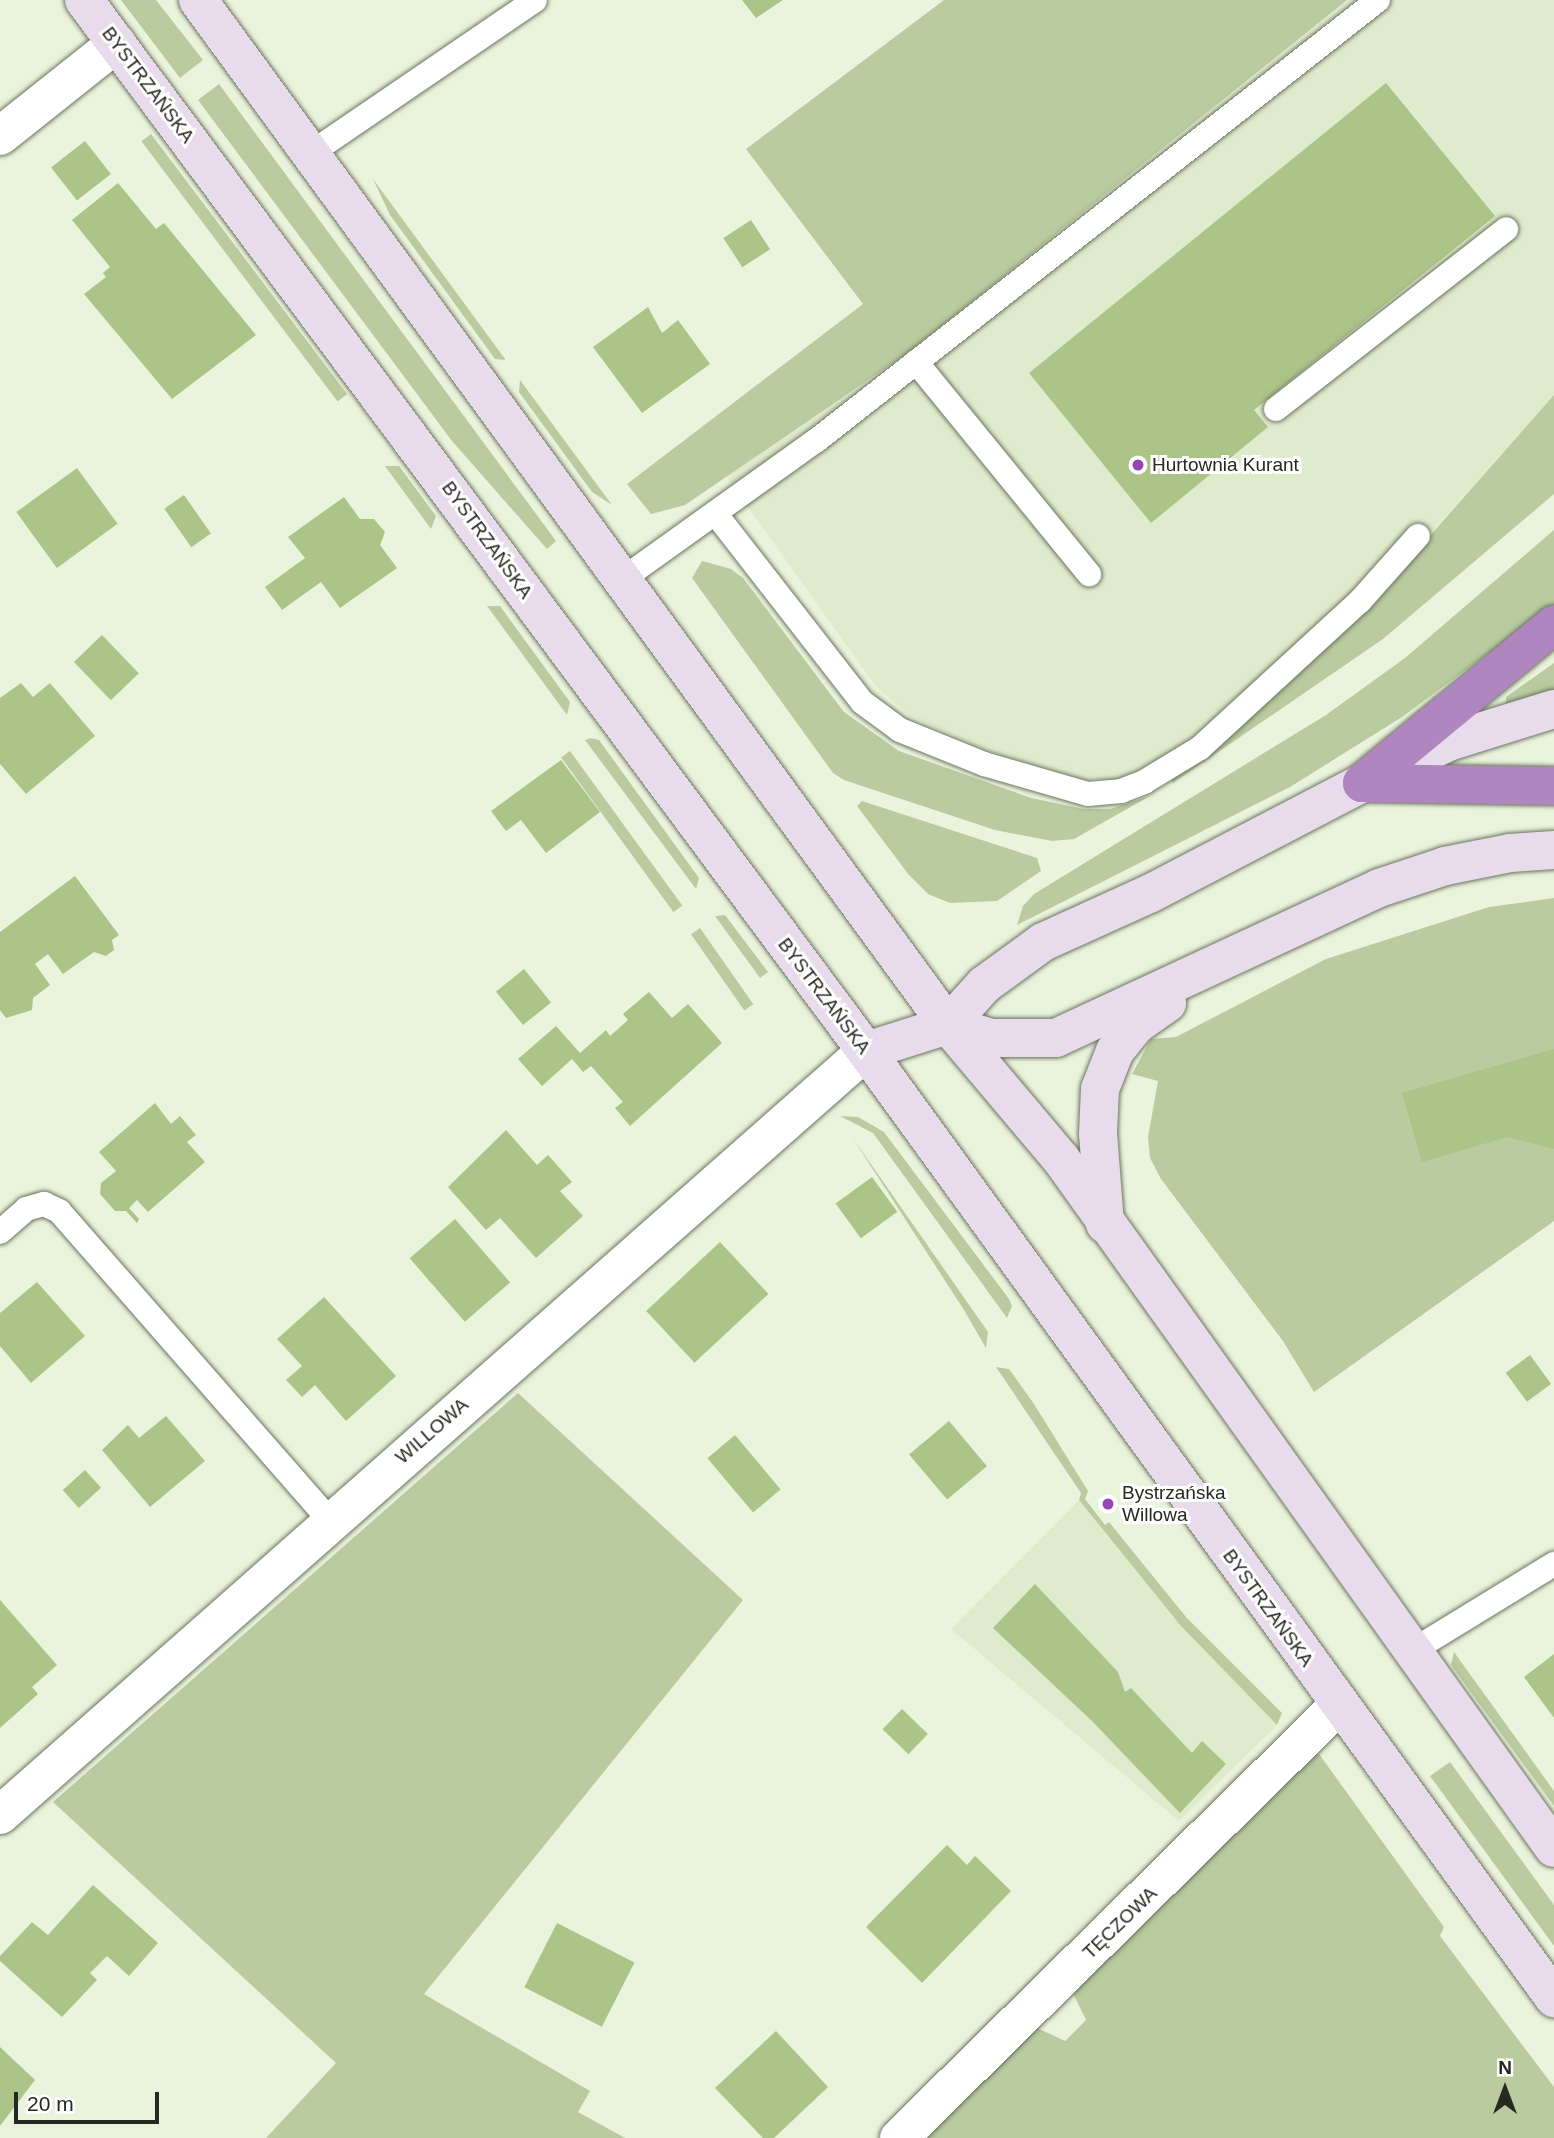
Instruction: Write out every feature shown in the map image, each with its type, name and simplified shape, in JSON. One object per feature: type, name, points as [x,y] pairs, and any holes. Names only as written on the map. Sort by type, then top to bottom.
[{"type":"highway","points":[[1362,783],[1554,625]]},
{"type":"highway","points":[[1362,783],[1554,786]]},
{"type":"main road","name":"BYSTRZAŃSKA","points":[[84,0],[866,1051],[1554,1998]]},
{"type":"main road","points":[[198,0],[624,578],[948,1025],[1061,1159],[1105,1226],[1554,1848]]},
{"type":"main road","points":[[866,1051],[948,1025],[984,985],[1043,942],[1151,893],[1362,783],[1451,741],[1554,709]]},
{"type":"main road","points":[[948,1025],[991,1038],[1056,1038],[1221,965],[1297,923],[1379,888],[1445,866],[1510,853],[1554,850]]},
{"type":"main road","points":[[1105,1226],[1100,1089],[1115,1051],[1136,1025],[1221,965]]},
{"type":"street","points":[[0,136],[117,43]]},
{"type":"street","name":"WILLOWA","points":[[0,1815],[330,1521],[866,1051]]},
{"type":"street","name":"TĘCZOWA","points":[[899,2138],[1339,1705]]},
{"type":"lane","points":[[311,153],[535,0]]},
{"type":"lane","points":[[624,578],[916,362],[1378,0]]},
{"type":"lane","points":[[1276,409],[1506,229]]},
{"type":"lane","points":[[916,362],[1089,574]]},
{"type":"lane","points":[[715,513],[862,702],[900,730],[984,764],[1088,794],[1121,791],[1144,782],[1200,748],[1360,601],[1418,536]]},
{"type":"lane","points":[[0,1232],[26,1209],[44,1204],[59,1211],[330,1521]]},
{"type":"lane","points":[[1412,1651],[1554,1563]]},
{"type":"shaded area","points":[[121,0],[156,0],[203,60],[180,78]]},
{"type":"shaded area","points":[[944,0],[1347,0],[909,352],[685,505],[651,514],[627,484],[863,304],[746,149]]},
{"type":"shaded area","points":[[1347,0],[1554,0],[1554,395],[1431,533],[1420,522],[1352,594],[1192,742],[1148,768],[1119,779],[1083,779],[988,751],[908,715],[875,685],[726,476],[909,352]]},
{"type":"shaded area","points":[[219,84],[556,541],[547,549],[452,441],[198,100]]},
{"type":"shaded area","points":[[151,134],[347,394],[338,402],[141,141]]},
{"type":"shaded area","points":[[373,179],[505,360],[495,359],[390,215]]},
{"type":"shaded area","points":[[520,380],[612,505],[592,492],[519,392]]},
{"type":"shaded area","points":[[1554,395],[1554,494],[1383,639],[1173,783],[1171,779],[1368,606]]},
{"type":"shaded area","points":[[385,466],[399,466],[436,516],[431,529]]},
{"type":"shaded area","points":[[1554,530],[1554,605],[1402,717],[1290,787],[1017,925],[1023,906],[1034,894],[1326,715],[1405,658]]},
{"type":"shaded area","points":[[702,561],[731,569],[743,578],[844,712],[899,751],[1031,798],[1084,809],[1110,809],[1150,796],[1074,839],[1052,841],[995,830],[844,780],[833,773],[692,578]]},
{"type":"shaded area","points":[[487,606],[500,606],[570,702],[567,715]]},
{"type":"shaded area","points":[[1554,663],[1554,691],[1506,707],[1506,697]]},
{"type":"shaded area","points":[[585,740],[599,740],[699,878],[696,889]]},
{"type":"shaded area","points":[[570,751],[682,906],[673,912],[561,757]]},
{"type":"shaded area","points":[[862,801],[1037,858],[1041,871],[997,901],[950,903],[928,894],[909,875],[857,806]]},
{"type":"shaded area","points":[[1554,898],[1554,1221],[1314,1392],[1283,1341],[1161,1179],[1150,1158],[1148,1137],[1158,1081],[1132,1074],[1151,1039],[1176,1037],[1326,959],[1489,907]]},
{"type":"shaded area","points":[[725,915],[768,972],[760,978],[715,916]]},
{"type":"shaded area","points":[[700,928],[753,1004],[744,1010],[691,934]]},
{"type":"shaded area","points":[[840,1116],[858,1117],[884,1132],[1009,1299],[1012,1306],[1007,1318],[873,1133]]},
{"type":"shaded area","points":[[852,1137],[988,1332],[986,1348],[964,1310]]},
{"type":"shaded area","points":[[996,1367],[1009,1369],[1034,1404],[1088,1491],[1085,1499],[1105,1525],[1109,1522],[1186,1617],[1282,1713],[1277,1725],[1181,1626],[1079,1500],[1081,1493]]},
{"type":"shaded area","points":[[518,1393],[743,1600],[424,1994],[590,2091],[578,2112],[625,2138],[266,2138],[336,2063],[53,1802]]},
{"type":"shaded area","points":[[1079,1500],[1181,1626],[1277,1725],[1179,1821],[951,1629]]},
{"type":"shaded area","points":[[1454,1652],[1554,1791],[1554,1806],[1451,1665]]},
{"type":"shaded area","points":[[1309,1754],[1319,1754],[1444,1927],[1440,1936],[1554,2087],[1554,2138],[917,2138],[1033,2026],[1065,2041],[1086,2020],[1071,1989]]},
{"type":"shaded area","points":[[1450,1762],[1554,1905],[1554,1946],[1430,1776]]},
{"type":"building","points":[[742,0],[783,0],[756,18]]},
{"type":"building","points":[[1386,83],[1495,216],[1254,410],[1268,427],[1151,523],[1029,373]]},
{"type":"building","points":[[85,141],[111,174],[77,201],[51,167]]},
{"type":"building","points":[[118,183],[156,229],[164,223],[256,335],[172,399],[84,294],[106,277],[103,273],[110,267],[72,220]]},
{"type":"building","points":[[751,220],[770,249],[742,267],[723,238]]},
{"type":"building","points":[[648,307],[662,333],[678,320],[710,364],[642,413],[593,347]]},
{"type":"building","points":[[77,468],[118,524],[57,568],[16,512]]},
{"type":"building","points":[[184,495],[211,534],[191,547],[164,509]]},
{"type":"building","points":[[344,497],[360,519],[374,519],[385,532],[380,545],[397,568],[340,608],[321,582],[282,610],[265,587],[305,558],[288,537]]},
{"type":"building","points":[[102,635],[139,673],[111,700],[74,662]]},
{"type":"building","points":[[21,683],[33,697],[50,683],[95,736],[26,794],[0,764],[0,698]]},
{"type":"building","points":[[561,760],[600,812],[546,853],[521,820],[506,831],[491,811]]},
{"type":"building","points":[[75,876],[119,935],[112,940],[114,950],[106,956],[94,952],[63,974],[48,954],[35,964],[50,985],[33,998],[32,1010],[6,1018],[0,1010],[0,932]]},
{"type":"building","points":[[524,969],[551,1002],[523,1025],[496,992]]},
{"type":"building","points":[[649,992],[672,1018],[688,1004],[722,1043],[630,1126],[615,1108],[623,1102],[591,1066],[583,1072],[572,1059],[542,1086],[518,1059],[556,1026],[580,1053],[606,1030],[610,1036],[628,1020],[623,1014]]},
{"type":"building","points":[[1554,1049],[1554,1149],[1507,1137],[1422,1162],[1402,1093]]},
{"type":"building","points":[[155,1103],[171,1124],[180,1116],[196,1135],[187,1142],[205,1162],[148,1212],[137,1200],[129,1208],[139,1219],[137,1223],[126,1211],[115,1211],[100,1194],[101,1183],[116,1171],[99,1152]]},
{"type":"building","points":[[506,1130],[537,1165],[548,1155],[572,1182],[560,1191],[583,1216],[536,1258],[500,1218],[486,1230],[448,1187]]},
{"type":"building","points":[[872,1177],[897,1212],[861,1238],[836,1203]]},
{"type":"building","points":[[455,1219],[510,1282],[465,1322],[410,1258]]},
{"type":"building","points":[[720,1242],[768,1294],[695,1363],[646,1311]]},
{"type":"building","points":[[37,1282],[85,1336],[31,1383],[0,1346],[0,1313]]},
{"type":"building","points":[[324,1297],[396,1376],[346,1421],[315,1385],[302,1397],[286,1380],[302,1366],[277,1339]]},
{"type":"building","points":[[1530,1355],[1551,1384],[1527,1402],[1506,1373]]},
{"type":"building","points":[[166,1416],[205,1461],[150,1507],[102,1450],[128,1425],[139,1438]]},
{"type":"building","points":[[949,1421],[987,1466],[947,1500],[909,1454]]},
{"type":"building","points":[[735,1435],[781,1489],[753,1513],[707,1458]]},
{"type":"building","points":[[85,1470],[101,1488],[79,1508],[63,1490]]},
{"type":"building","points":[[1035,1584],[1118,1672],[1125,1692],[1131,1688],[1192,1753],[1202,1741],[1226,1764],[1180,1813],[1093,1722],[993,1628]]},
{"type":"building","points":[[0,1600],[57,1665],[32,1687],[38,1694],[0,1728]]},
{"type":"building","points":[[1554,1654],[1554,1718],[1524,1677]]},
{"type":"building","points":[[902,1709],[928,1734],[908,1754],[883,1729]]},
{"type":"building","points":[[947,1845],[967,1865],[975,1856],[1011,1891],[922,1983],[866,1927]]},
{"type":"building","points":[[93,1885],[158,1943],[129,1976],[107,1956],[90,1973],[97,1980],[62,2017],[0,1961],[0,1956],[32,1922],[48,1935]]},
{"type":"building","points":[[557,1923],[635,1962],[602,2027],[524,1987]]},
{"type":"building","points":[[776,2031],[828,2087],[774,2138],[763,2138],[715,2088]]},
{"type":"building","points":[[0,2047],[35,2080],[0,2126]]},
{"type":"place","name":"Hurtownia Kurant","points":[[1138,465]]},
{"type":"place","name":"Bystrzańska Willowa","points":[[1108,1504]]}]
